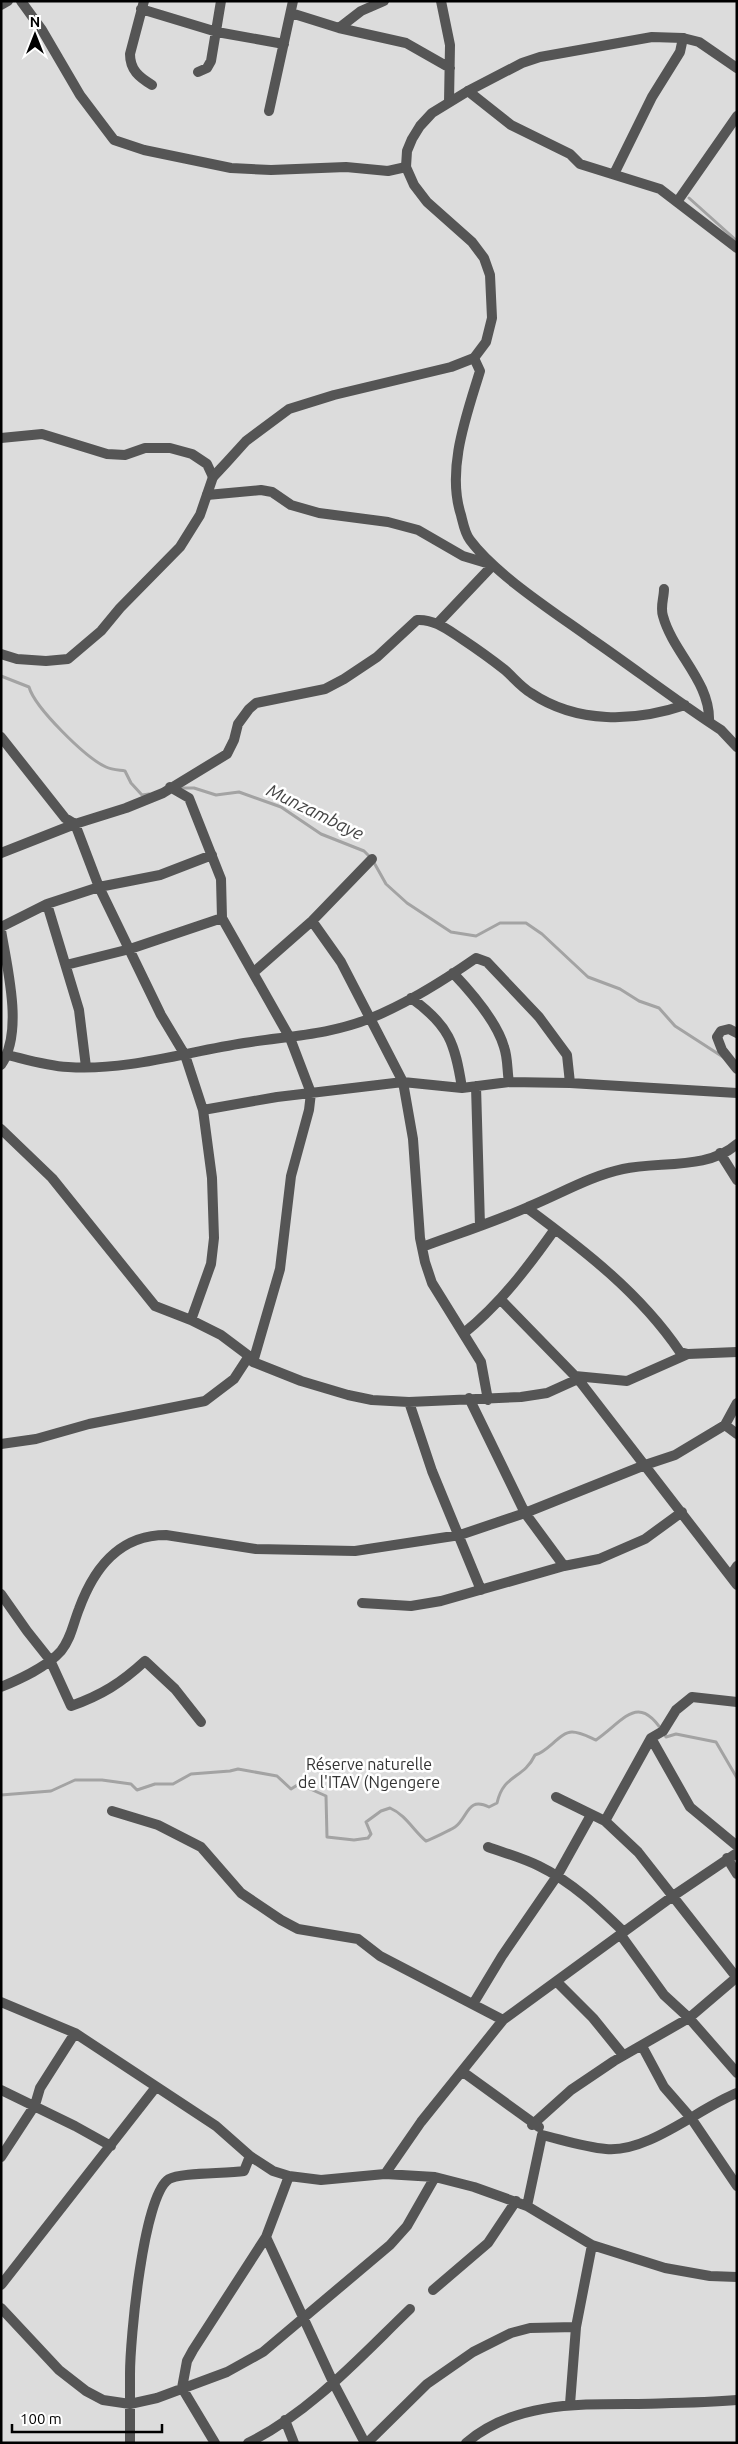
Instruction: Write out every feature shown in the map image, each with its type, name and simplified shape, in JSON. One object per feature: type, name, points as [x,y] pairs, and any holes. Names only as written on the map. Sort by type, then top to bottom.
[{"type":"street","points":[[1,5],[8,1]]},
{"type":"street","points":[[20,1],[42,30],[80,95],[114,140],[144,150],[231,168],[271,170],[346,167],[388,171],[406,167]]},
{"type":"street","points":[[198,72],[207,68],[211,62],[221,1]]},
{"type":"street","points":[[269,111],[293,1]]},
{"type":"street","points":[[339,28],[361,11],[384,1]]},
{"type":"street","points":[[441,1],[449,34],[449,102]]},
{"type":"street","points":[[152,85],[138,76],[130,62],[130,54],[143,5],[217,32],[284,44]]},
{"type":"street","points":[[291,13],[339,28],[406,43],[450,68]]},
{"type":"street","points":[[1,654],[17,659],[46,661],[68,659],[101,631],[120,608],[180,547],[200,515],[213,477],[246,441],[289,409],[334,395],[451,367],[474,358],[486,342],[492,318],[490,276],[484,258],[472,242],[427,202],[410,179],[406,167],[407,151],[420,126],[432,113],[468,91],[522,63],[540,57],[652,37],[683,38],[698,42],[710,48],[737,68]]},
{"type":"street","points":[[614,174],[652,97],[680,52],[683,38]]},
{"type":"street","points":[[468,91],[511,125],[570,154],[580,164],[660,189],[737,248]]},
{"type":"street","points":[[677,202],[737,116]]},
{"type":"street","points":[[474,358],[480,371],[462,425],[458,455],[457,489],[460,513],[469,539],[493,565],[552,611],[709,722],[737,738]]},
{"type":"street","points":[[1,438],[42,434],[107,454],[125,455],[144,448],[170,448],[192,454],[208,464],[213,477]]},
{"type":"street","points":[[207,495],[261,490],[272,492],[291,505],[319,513],[388,522],[418,530],[463,556],[493,565]]},
{"type":"street","points":[[438,623],[493,565]]},
{"type":"street","points":[[664,589],[663,616],[675,645],[708,704],[709,722]]},
{"type":"street","points":[[1,853],[75,824],[126,808],[167,790],[226,754],[234,740],[238,724],[249,708],[256,703],[325,689],[377,657],[417,620],[438,623],[488,656],[529,692],[559,707],[588,715],[625,719],[651,716],[685,705]]},
{"type":"street","points":[[721,730],[737,747]]},
{"type":"street","points":[[1,737],[65,818],[75,824],[98,887],[161,1015],[185,1055],[203,1110],[212,1178],[214,1238],[211,1264],[191,1320]]},
{"type":"street","points":[[1,1444],[36,1439],[89,1424],[205,1401],[234,1379],[252,1359],[280,1269],[291,1176],[309,1110],[311,1092],[290,1038],[254,972],[236,946],[222,918],[221,879],[188,798],[167,790]]},
{"type":"street","points":[[1,1065],[8,1055],[12,1034],[11,998],[1,929],[48,904],[98,887],[160,875],[212,855]]},
{"type":"street","points":[[254,972],[312,921],[372,859]]},
{"type":"street","points":[[48,904],[79,1010],[86,1068]]},
{"type":"street","points":[[66,965],[130,949],[222,918]]},
{"type":"street","points":[[312,921],[340,962],[404,1082],[413,1139],[422,1248],[432,1283],[482,1362],[488,1400]]},
{"type":"street","points":[[8,1055],[46,1065],[86,1068],[185,1055],[350,1026],[411,998],[476,958],[487,962],[539,1017],[567,1056],[570,1083]]},
{"type":"street","points":[[454,973],[487,1014],[504,1047],[509,1082]]},
{"type":"street","points":[[411,998],[438,1019],[448,1036],[456,1053],[462,1088]]},
{"type":"street","points":[[735,1066],[722,1050],[717,1037],[721,1031],[729,1028],[737,1033]]},
{"type":"street","points":[[203,1110],[311,1092],[404,1082],[462,1088],[509,1082],[570,1083],[737,1093]]},
{"type":"street","points":[[476,1086],[480,1226]]},
{"type":"street","points":[[1,1129],[52,1178],[155,1306],[191,1320],[221,1335],[252,1359],[301,1381],[372,1400],[409,1402],[469,1398],[488,1400],[521,1398],[547,1393],[576,1377],[627,1381],[688,1354]]},
{"type":"street","points":[[422,1248],[528,1208],[607,1173],[658,1164],[704,1160],[737,1144]]},
{"type":"street","points":[[720,1153],[737,1180]]},
{"type":"street","points":[[528,1208],[623,1284],[668,1334],[680,1352],[688,1354],[737,1352]]},
{"type":"street","points":[[464,1333],[486,1315],[518,1280],[555,1228]]},
{"type":"street","points":[[500,1299],[576,1377],[737,1585]]},
{"type":"street","points":[[469,1398],[525,1513],[564,1566]]},
{"type":"street","points":[[409,1402],[432,1471],[482,1590]]},
{"type":"street","points":[[1,1686],[50,1660],[60,1652],[68,1640],[84,1597],[96,1572],[109,1556],[135,1539],[154,1535],[166,1535],[256,1549],[355,1551],[460,1535],[525,1513],[675,1455],[726,1425],[737,1403]]},
{"type":"street","points":[[726,1425],[737,1434]]},
{"type":"street","points":[[362,1603],[411,1606],[441,1601],[564,1566],[599,1559],[645,1539],[682,1512]]},
{"type":"street","points":[[731,1576],[737,1566]]},
{"type":"street","points":[[1,1594],[5,1608],[50,1660],[71,1706],[102,1695],[126,1679],[145,1661],[175,1689],[201,1722]]},
{"type":"street","points":[[605,1821],[651,1738],[663,1731],[676,1710],[692,1697],[737,1702]]},
{"type":"street","points":[[651,1738],[690,1807],[737,1846]]},
{"type":"street","points":[[532,2125],[571,2090],[623,2056],[689,2018],[737,1977],[638,1852],[605,1821],[556,1797]]},
{"type":"street","points":[[112,1811],[158,1825],[201,1847],[241,1893],[281,1920],[298,1929],[358,1939],[380,1956],[503,2020]]},
{"type":"street","points":[[473,2004],[528,1917],[557,1876],[591,1815]]},
{"type":"street","points":[[488,1847],[539,1866],[589,1898],[622,1933],[664,1995],[689,2018],[737,2073]]},
{"type":"street","points":[[384,2174],[421,2122],[503,2020],[673,1896],[737,1853]]},
{"type":"street","points":[[728,1858],[737,1874]]},
{"type":"street","points":[[557,1982],[593,2018],[623,2056]]},
{"type":"street","points":[[1,2002],[75,2032],[216,2126],[250,2156],[273,2171],[289,2176],[321,2180],[384,2174],[435,2178],[474,2187],[516,2201],[592,2245],[665,2268],[710,2276],[737,2277]]},
{"type":"street","points":[[1,2156],[35,2105],[40,2088],[75,2032]]},
{"type":"street","points":[[642,2046],[664,2087],[691,2118],[737,2186]]},
{"type":"street","points":[[463,2072],[532,2125],[585,2145]]},
{"type":"street","points":[[1,2285],[156,2087]]},
{"type":"street","points":[[1,2090],[35,2105],[111,2146]]},
{"type":"street","points":[[527,2206],[542,2135],[607,2149],[622,2148],[653,2137],[691,2118],[724,2098],[737,2093]]},
{"type":"street","points":[[130,2443],[134,2316],[149,2222],[159,2189],[170,2179],[187,2175],[244,2171],[250,2156]]},
{"type":"street","points":[[215,2443],[182,2388],[187,2361],[266,2237],[289,2176]]},
{"type":"street","points":[[1,2308],[59,2370],[86,2391],[103,2400],[130,2404],[157,2398],[227,2372],[263,2352],[303,2316],[390,2245],[407,2226],[435,2178]]},
{"type":"street","points":[[433,2290],[488,2243],[516,2201]]},
{"type":"street","points":[[266,2237],[333,2382],[366,2443],[427,2384],[473,2352],[511,2333],[530,2328],[576,2327]]},
{"type":"street","points":[[570,2404],[576,2327],[592,2245]]},
{"type":"street","points":[[248,2443],[285,2420],[333,2382],[410,2309]]},
{"type":"street","points":[[466,2443],[480,2431],[521,2413],[570,2404],[702,2403],[737,2400]]},
{"type":"street","points":[[285,2420],[294,2443]]},
{"type":"green space","name":"Réserve naturelle de l'ITAV (Ngengere","points":[[1,1],[737,1],[737,2443],[1,2443]]},
{"type":"waterway","points":[[689,198],[737,241]]},
{"type":"waterway","name":"Munzambaye","points":[[1,676],[29,687],[33,696],[51,719],[86,754],[106,767],[125,771],[131,783],[142,795],[149,794]]},
{"type":"waterway","name":"Munzambaye","points":[[179,788],[194,788],[216,795],[239,792],[281,807],[321,834],[364,851],[372,859],[386,884],[407,903],[451,932],[476,936],[500,923],[526,923],[542,934],[588,977],[620,989],[639,1001],[659,1008],[675,1026],[723,1057]]},
{"type":"waterway","points":[[1,1795],[51,1791],[75,1780],[102,1780],[131,1784],[137,1790],[155,1784],[173,1784],[191,1774],[238,1769],[277,1776],[291,1789],[299,1784],[326,1796],[327,1837],[354,1840],[368,1838],[371,1834],[366,1822],[381,1811],[390,1808],[405,1819],[426,1841],[455,1827],[472,1806],[482,1804],[489,1807],[497,1803],[504,1786],[525,1769],[535,1755],[545,1750],[563,1735],[575,1732],[596,1740],[624,1718],[632,1713],[640,1712],[648,1715],[666,1737],[676,1734],[716,1742],[737,1778]]}]
